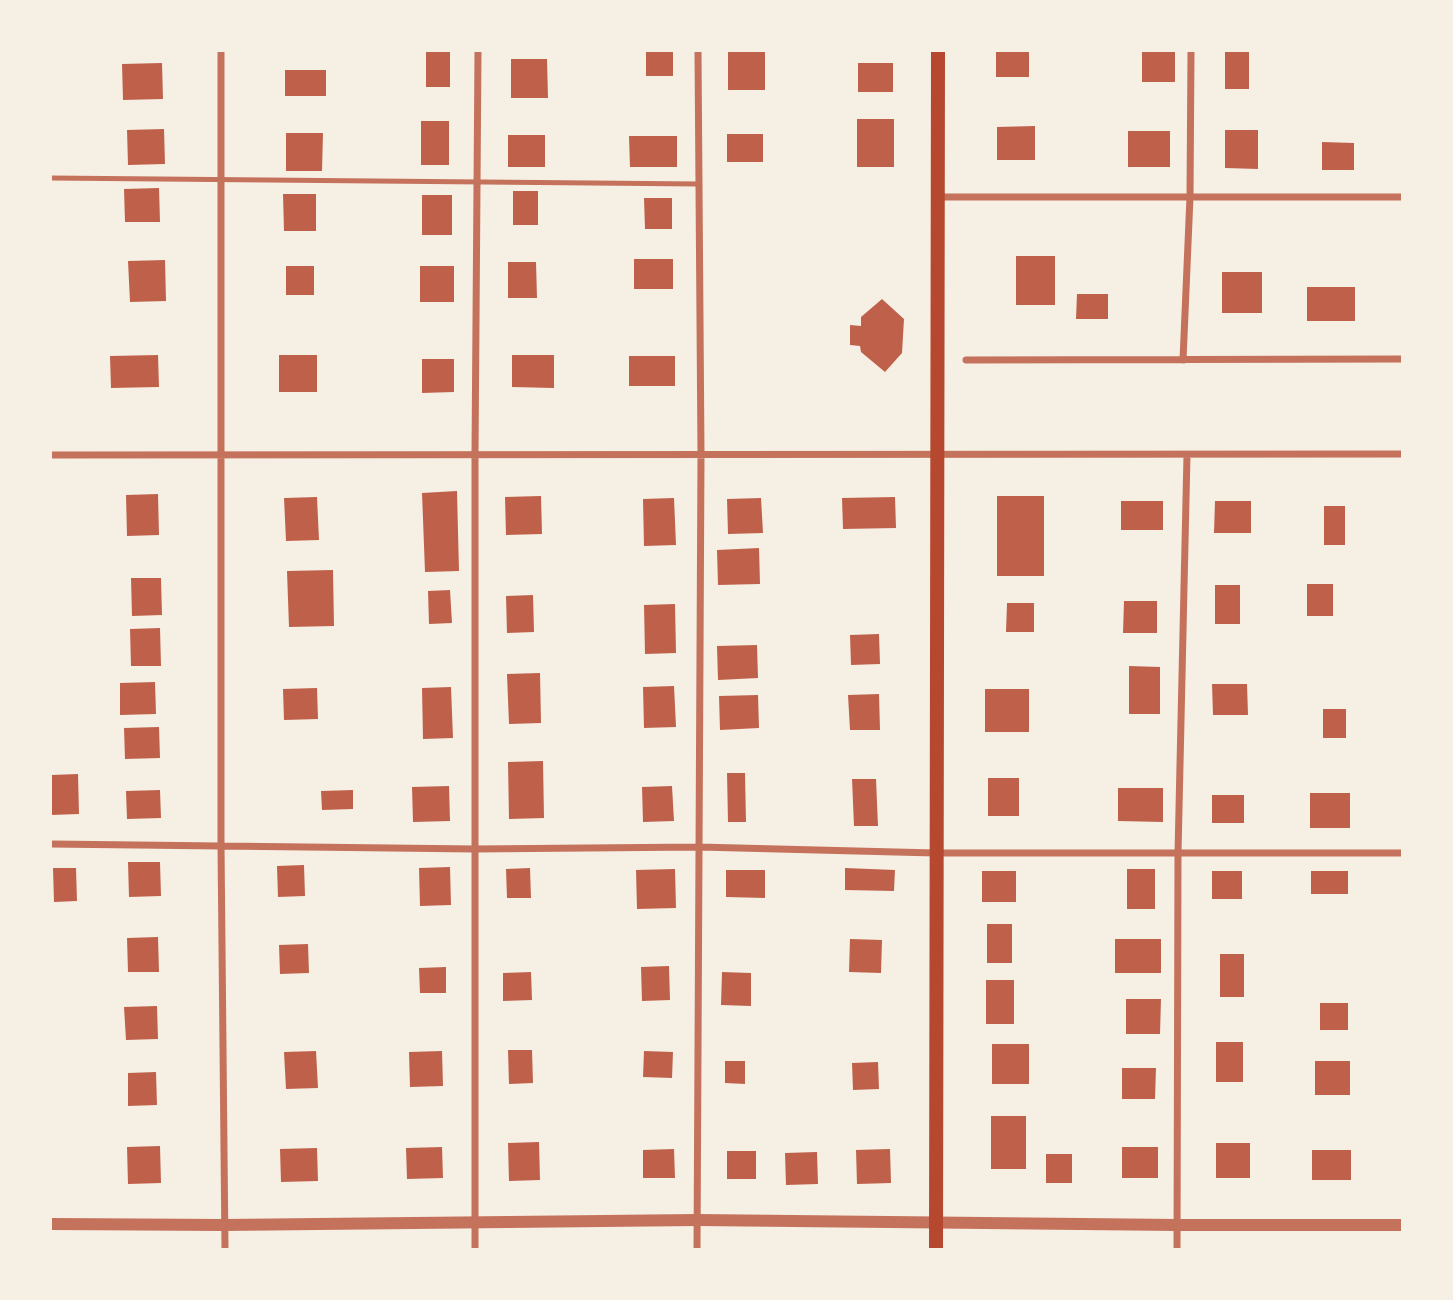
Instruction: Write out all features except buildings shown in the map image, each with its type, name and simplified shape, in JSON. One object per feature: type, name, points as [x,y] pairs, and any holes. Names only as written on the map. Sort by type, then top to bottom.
[{"type":"main road","points":[[936,1249],[938,51]]},
{"type":"street","points":[[221,51],[221,845],[225,1249]]},
{"type":"street","points":[[475,1249],[478,51]]},
{"type":"street","points":[[697,1249],[701,455],[698,51]]},
{"type":"street","points":[[1183,360],[1190,197],[1191,51]]},
{"type":"street","points":[[939,197],[1402,197]]},
{"type":"street","points":[[966,360],[1402,359]]},
{"type":"street","points":[[51,455],[1402,454]]},
{"type":"street","points":[[1177,1249],[1178,853],[1187,455]]},
{"type":"street","points":[[51,844],[475,849],[699,847],[935,853],[1402,853]]},
{"type":"street","points":[[51,1224],[697,1220],[1402,1225]]},
{"type":"lane","points":[[51,178],[699,184]]}]
